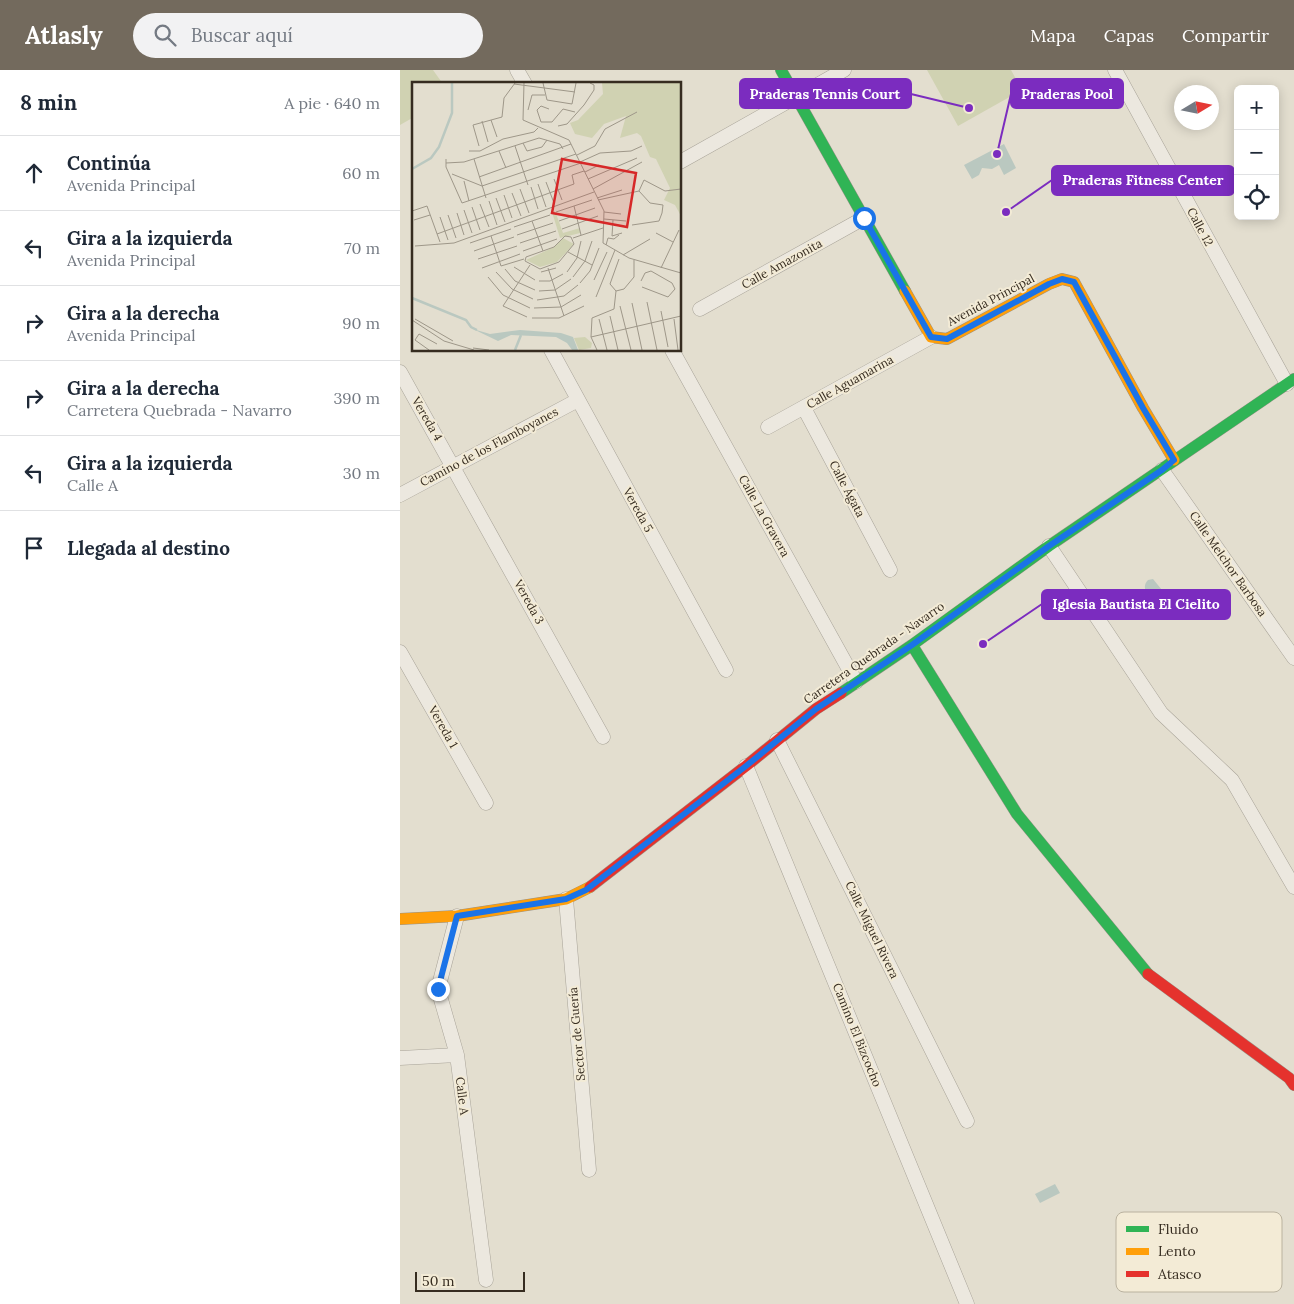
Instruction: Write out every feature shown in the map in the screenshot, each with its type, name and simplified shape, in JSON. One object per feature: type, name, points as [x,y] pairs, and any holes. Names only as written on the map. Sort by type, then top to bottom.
[{"type":"street","points":[[517,70],[524,82]]},
{"type":"street","points":[[781,70],[931,337]]},
{"type":"street","points":[[681,161],[844,70]]},
{"type":"street","name":"Calle 12","points":[[1115,70],[1290,381]]},
{"type":"street","name":"Calle Amazonita","points":[[700,309],[864,218]]},
{"type":"street","name":"Avenida Principal","points":[[931,337],[947,339],[1049,284],[1062,279],[1074,282],[1143,408],[1174,460]]},
{"type":"street","name":"Calle Aguamarina","points":[[768,427],[931,337]]},
{"type":"street","name":"Vereda 5","points":[[552,351],[726,670]]},
{"type":"street","name":"Calle La Gravera","points":[[673,351],[856,682]]},
{"type":"street","name":"Vereda 4","points":[[400,372],[454,467]]},
{"type":"street","name":"Carretera Quebrada - Navarro","points":[[400,919],[457,916],[566,899],[586,890],[746,766],[816,709],[912,645],[1049,546],[1290,381]]},
{"type":"street","name":"Camino de los Flamboyanes","points":[[400,495],[578,400]]},
{"type":"street","name":"Calle Ágata","points":[[804,408],[890,570]]},
{"type":"street","name":"Vereda 3","points":[[454,467],[603,737]]},
{"type":"street","name":"Calle Melchor Barbosa","points":[[1162,470],[1294,658]]},
{"type":"street","points":[[1049,546],[1161,713],[1232,780],[1294,887]]},
{"type":"street","points":[[912,645],[1018,814],[1146,973],[1289,1078],[1294,1085]]},
{"type":"street","name":"Vereda 1","points":[[400,652],[486,803]]},
{"type":"street","name":"Calle Miguel Rivera","points":[[777,740],[967,1121]]},
{"type":"street","name":"Camino El Bizcocho","points":[[746,766],[967,1304]]},
{"type":"street","name":"Sector de Guería","points":[[566,899],[589,1170]]},
{"type":"street","name":"Calle A","points":[[457,916],[438,989],[457,1055],[486,1280]]},
{"type":"street","points":[[400,1058],[457,1055]]},
{"type":"green space","points":[[400,70],[433,70],[442,82],[412,82],[412,118],[400,125]]},
{"type":"green space","points":[[927,70],[1011,70],[1022,90],[958,126]]},
{"type":"shaded area","points":[[1004,144],[1016,168],[1004,175],[999,165],[992,169],[982,168],[979,175],[972,179],[964,165]]},
{"type":"shaded area","points":[[1153,579],[1162,590],[1163,596],[1159,600],[1153,601],[1147,594],[1145,585],[1148,580]]},
{"type":"shaded area","points":[[1055,1184],[1060,1193],[1040,1203],[1035,1194]]},
{"type":"traffic: fast","points":[[781,70],[905,291]]},
{"type":"traffic: fast","points":[[841,693],[912,645],[1049,546],[1294,379]]},
{"type":"traffic: fast","points":[[912,645],[1017,814],[1148,974]]},
{"type":"traffic: slow","points":[[905,291],[931,337],[947,339],[1049,284],[1062,279],[1074,282],[1143,408],[1174,460]]},
{"type":"traffic: slow","points":[[400,919],[457,916],[566,899],[590,887]]},
{"type":"traffic: jam","points":[[590,887],[816,709],[841,693]]},
{"type":"traffic: jam","points":[[1148,974],[1289,1078],[1294,1085]]},
{"type":"place","name":"Praderas Tennis Court","points":[[969,108]]},
{"type":"place","name":"Praderas Pool","points":[[997,154]]},
{"type":"place","name":"Praderas Fitness Center","points":[[1006,212]]},
{"type":"place","name":"Iglesia Bautista El Cielito","points":[[983,644]]},
{"type":"route","points":[[438,989],[457,916],[566,899],[586,890],[746,766],[816,709],[912,645],[1049,546],[1174,460],[1143,408],[1074,282],[1062,279],[1049,284],[947,339],[931,337],[864,218]]}]
